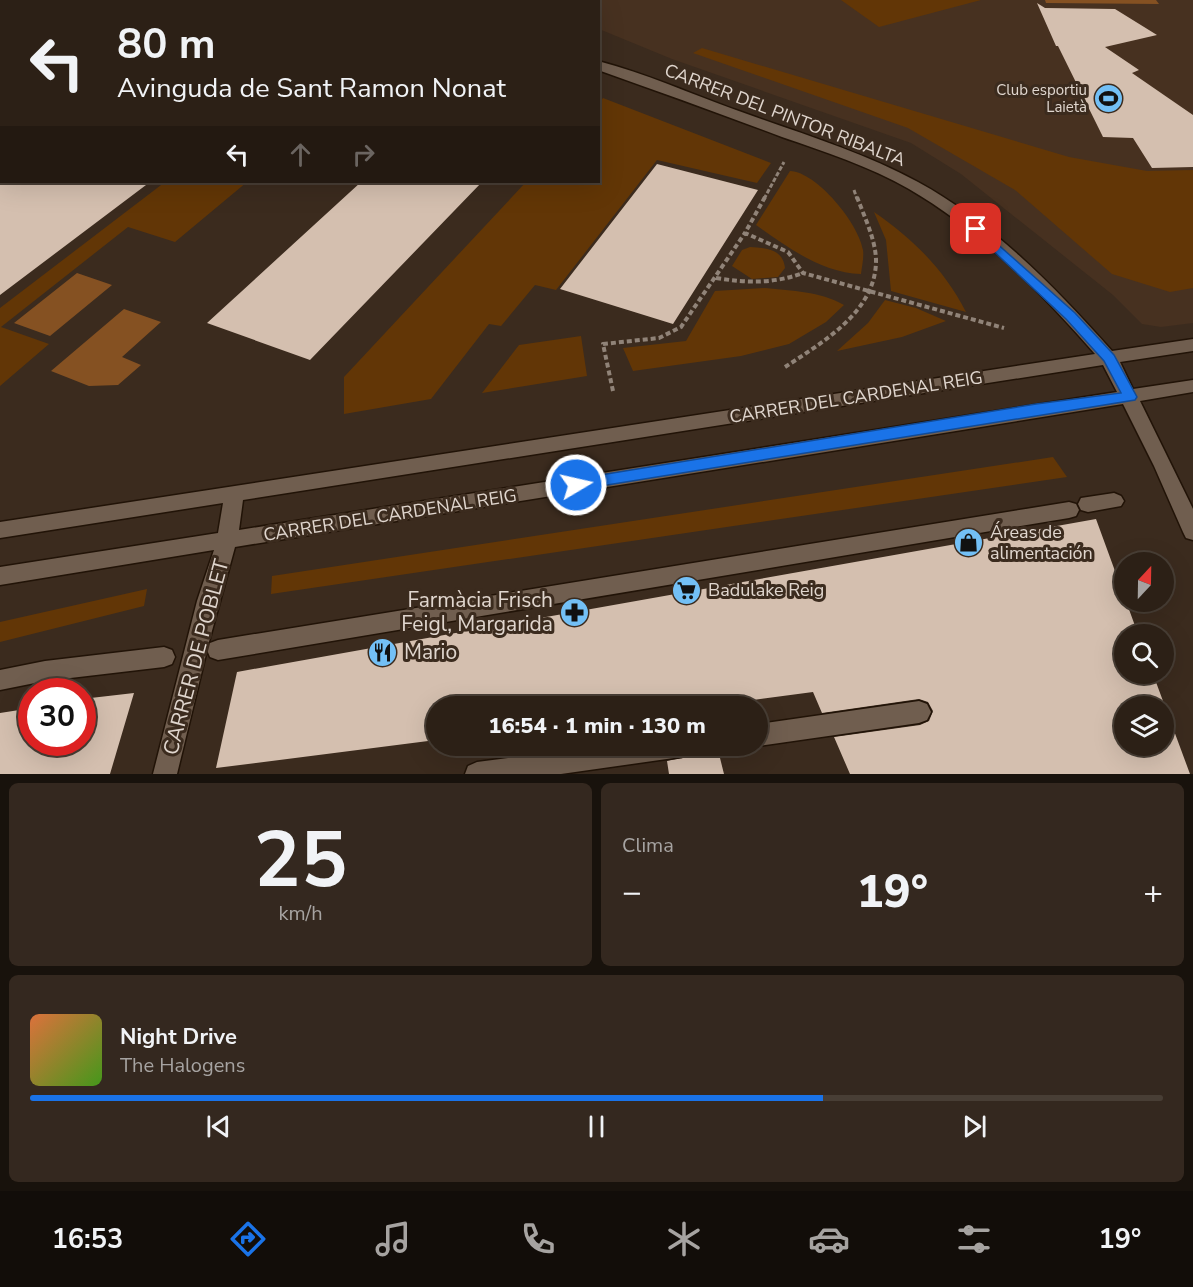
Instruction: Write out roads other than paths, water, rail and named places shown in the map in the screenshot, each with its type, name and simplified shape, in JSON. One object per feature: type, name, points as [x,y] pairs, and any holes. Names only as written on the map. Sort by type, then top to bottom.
[{"type":"street","name":"CARRER DEL PINTOR RIBALTA","points":[[600,66],[865,162],[913,185],[960,215],[1009,256],[1071,316],[1109,358],[1130,397],[1193,532]]},
{"type":"street","name":"CARRER DEL CARDENAL REIG","points":[[0,530],[1193,345]]},
{"type":"street","name":"CARRER DEL CARDENAL REIG","points":[[0,576],[1036,409],[1193,386]]},
{"type":"street","points":[[227,541],[234,493]]},
{"type":"street","points":[[218,650],[1114,501]]},
{"type":"street","name":"CARRER DE POBLET","points":[[165,774],[208,602],[227,541]]},
{"type":"street","points":[[0,681],[45,671],[164,657]]},
{"type":"street","points":[[768,734],[919,712]]},
{"type":"street","points":[[477,774],[608,756]]},
{"type":"place","name":"Club esportiu Laietà","points":[[1108,99]]},
{"type":"place","name":"Áreas de alimentación","points":[[969,542]]},
{"type":"place","name":"Badulake Reig","points":[[687,590]]},
{"type":"place","name":"Farmàcia Frisch Feigl, Margarida","points":[[574,612]]},
{"type":"place","name":"Mario","points":[[383,652]]}]
